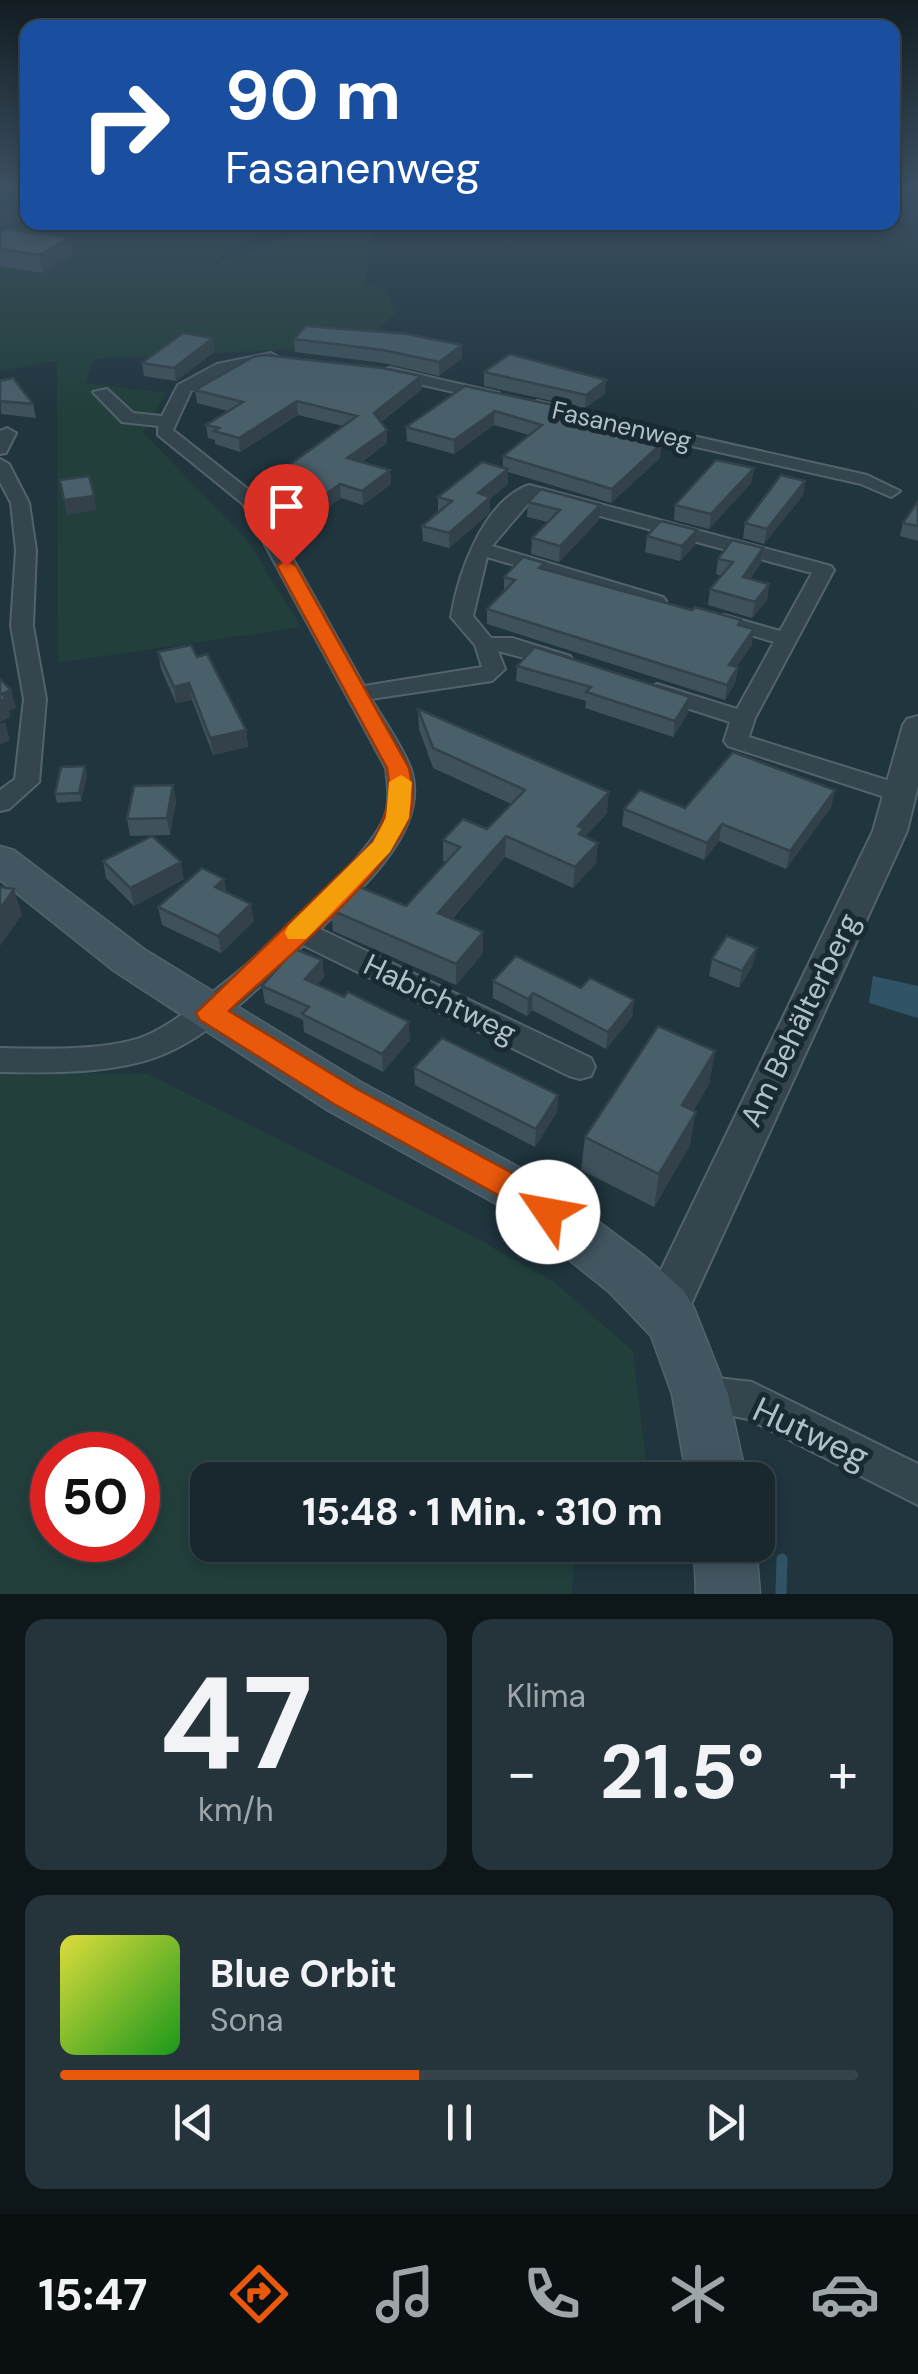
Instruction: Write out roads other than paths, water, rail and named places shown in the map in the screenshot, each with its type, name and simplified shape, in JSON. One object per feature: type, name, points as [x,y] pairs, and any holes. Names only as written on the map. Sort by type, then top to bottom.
[{"type":"main road","points":[[0,859],[129,960],[210,1013],[344,1096],[525,1195],[666,1308],[700,1394],[713,1462]]},
{"type":"main road","points":[[727,1562],[728,1594]]},
{"type":"street","points":[[0,1060],[27,1062],[151,1046],[210,1013],[299,931],[382,846],[398,818],[402,790],[398,768],[251,501],[164,430],[184,388],[223,367],[270,358],[289,360]]},
{"type":"street","name":"Fasanenweg","points":[[364,369],[867,480],[891,491]]},
{"type":"street","points":[[101,392],[128,418],[168,422]]},
{"type":"street","points":[[0,464],[26,550],[22,626],[35,699],[27,782],[0,803]]},
{"type":"street","points":[[358,694],[484,676],[494,669],[484,644],[462,617],[466,584],[494,523],[529,491],[824,570],[743,718],[736,741],[900,792]]},
{"type":"street","points":[[480,549],[671,606]]},
{"type":"street","points":[[710,617],[786,639]]},
{"type":"street","points":[[484,644],[512,646],[583,668]]},
{"type":"street","points":[[636,685],[743,718]]},
{"type":"street","name":"Am Behälterberg","points":[[666,1308],[890,831],[918,725]]},
{"type":"street","name":"Habichtweg","points":[[299,931],[580,1068]]},
{"type":"street","name":"Hutweg","points":[[700,1394],[752,1401],[918,1485]]},
{"type":"water","points":[[873,976],[918,986],[918,1018],[869,1003]]},
{"type":"waterway","points":[[781,1594],[782,1559]]}]
